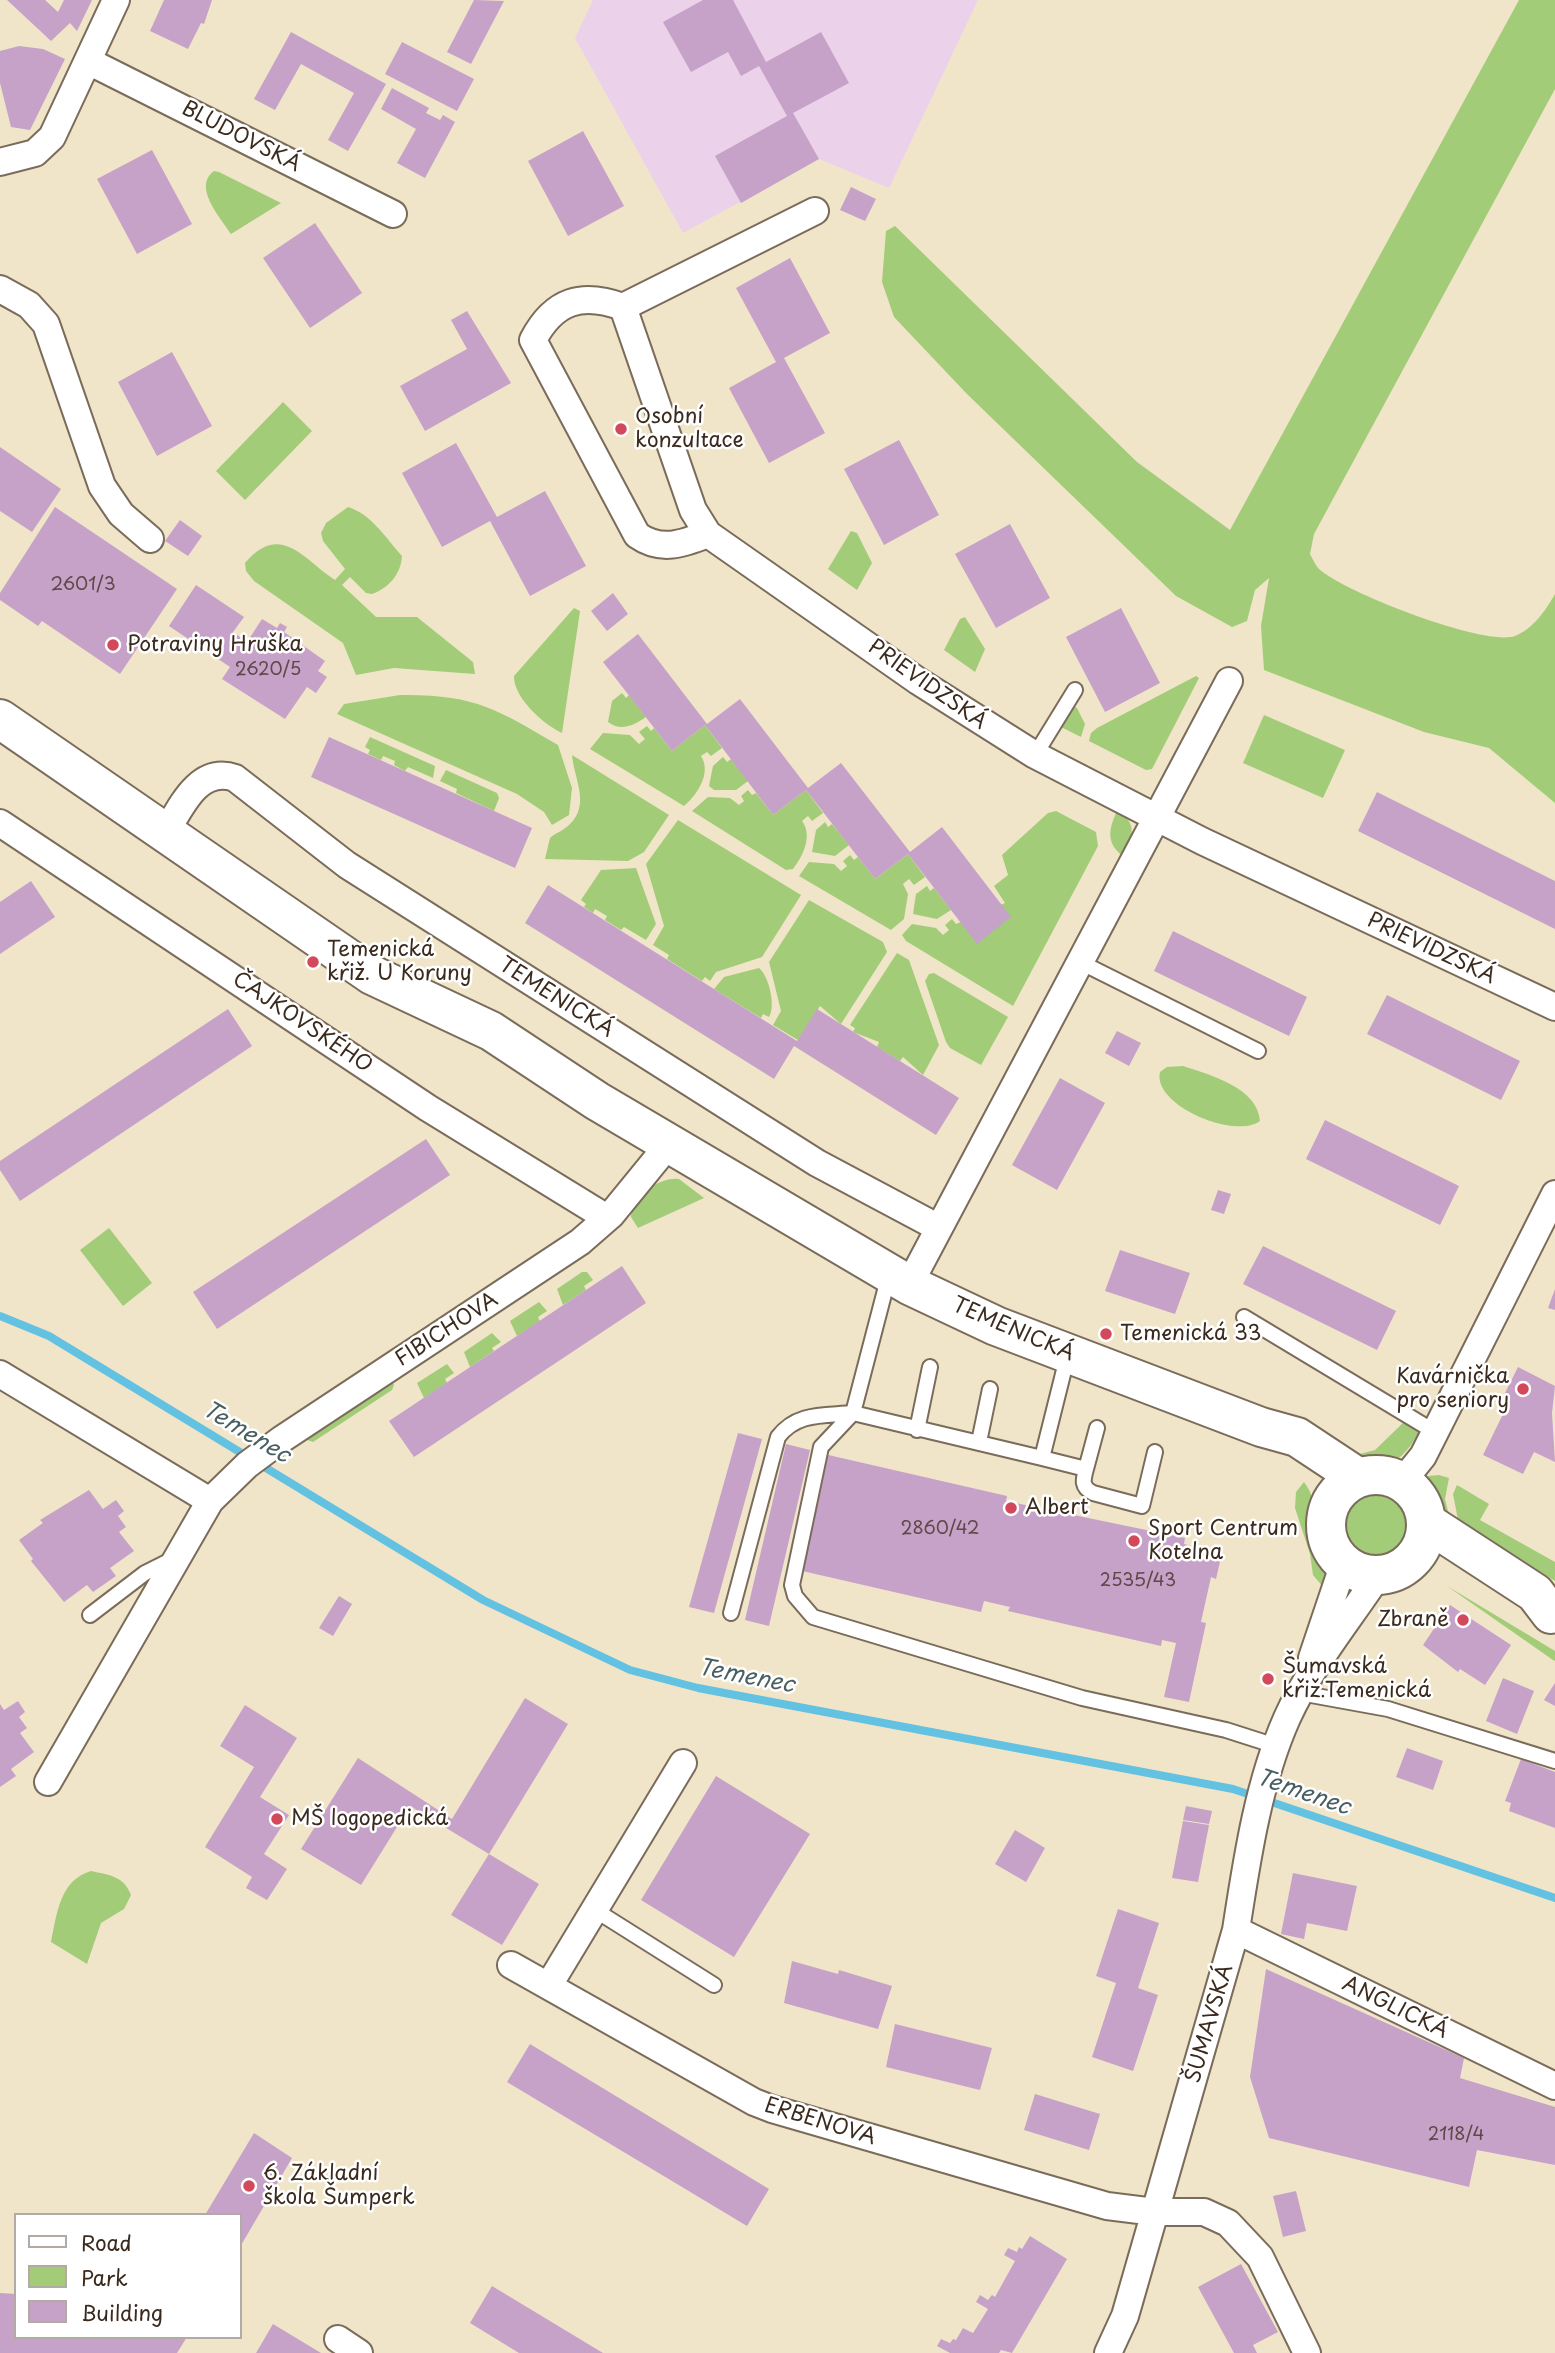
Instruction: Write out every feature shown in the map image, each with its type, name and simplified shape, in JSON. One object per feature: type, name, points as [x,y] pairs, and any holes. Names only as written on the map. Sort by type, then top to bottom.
[{"type":"street","points":[[0,162],[25,158],[45,146],[116,0]]},
{"type":"street","name":"BLUDOVSKÁ","points":[[88,61],[393,214]]},
{"type":"street","points":[[708,534],[667,547],[649,543],[637,535],[533,340],[549,314],[561,306],[578,300],[602,299],[623,307],[815,211]]},
{"type":"street","points":[[0,289],[29,305],[46,324],[102,486],[121,514],[150,539]]},
{"type":"street","name":"PRIEVIDZSKÁ","points":[[623,307],[693,510],[708,534],[918,681],[1035,755],[1156,818],[1555,1007]]},
{"type":"street","points":[[899,1279],[939,1228],[1229,681]]},
{"type":"street","name":"TEMENICKÁ","points":[[0,719],[372,975],[491,1031],[597,1101],[899,1279],[996,1326],[1261,1427],[1297,1437],[1359,1478]]},
{"type":"street","name":"TEMENICKÁ","points":[[165,834],[199,784],[212,776],[234,779],[370,880],[817,1163],[939,1228]]},
{"type":"street","name":"ČAJKOVSKÉHO","points":[[0,823],[428,1108],[607,1219]]},
{"type":"street","name":"FIBICHOVA","points":[[48,1782],[210,1501],[253,1460],[580,1242],[607,1219],[669,1144]]},
{"type":"street","points":[[1402,1482],[1423,1456],[1555,1194]]},
{"type":"street","points":[[0,1374],[210,1501]]},
{"type":"street","name":"TEMENICKÁ","points":[[1261,1427],[1270,1439],[1296,1460],[1331,1503]]},
{"type":"street","points":[[1381,1475],[1402,1482],[1419,1499],[1422,1537],[1406,1565],[1362,1569],[1333,1551],[1327,1536],[1326,1519],[1338,1492],[1359,1478],[1381,1475]]},
{"type":"street","points":[[1422,1537],[1535,1594],[1553,1615]]},
{"type":"street","name":"ŠUMAVSKÁ","points":[[1300,1693],[1362,1569]]},
{"type":"street","name":"ŠUMAVSKÁ","points":[[1108,2353],[1125,2316],[1236,1930],[1262,1799],[1276,1745],[1362,1569]]},
{"type":"street","points":[[549,1985],[683,1763]]},
{"type":"street","name":"ANGLICKÁ","points":[[1236,1930],[1555,2086]]},
{"type":"street","name":"ERBENOVA","points":[[511,1965],[754,2102],[772,2109],[1107,2206],[1155,2212],[1204,2213],[1228,2223],[1260,2257],[1307,2353]]},
{"type":"lane","points":[[1035,755],[1074,690]]},
{"type":"lane","points":[[1080,962],[1258,1051]]},
{"type":"lane","points":[[899,1279],[853,1413],[821,1447],[792,1585],[795,1596],[813,1617],[1082,1698],[1226,1730],[1276,1745]]},
{"type":"lane","points":[[1244,1317],[1435,1432]]},
{"type":"lane","points":[[1042,1458],[1068,1354]]},
{"type":"lane","points":[[918,1430],[930,1367]]},
{"type":"lane","points":[[979,1442],[990,1389]]},
{"type":"lane","points":[[731,1613],[778,1437],[787,1425],[803,1417],[853,1413],[1086,1469]]},
{"type":"lane","points":[[1097,1428],[1083,1481],[1086,1489],[1142,1506],[1155,1452]]},
{"type":"lane","points":[[90,1615],[145,1573],[178,1556]]},
{"type":"lane","points":[[1300,1693],[1388,1709],[1555,1760]]},
{"type":"lane","points":[[595,1910],[714,1985]]},
{"type":"shaded area","points":[[593,0],[978,0],[889,188],[819,159],[683,233],[575,38]]},
{"type":"green space","points":[[1519,0],[1555,0],[1555,89],[1314,534],[1310,554],[1318,568],[1354,590],[1414,615],[1474,633],[1499,637],[1522,633],[1538,618],[1555,594],[1555,803],[1489,748],[1424,732],[1264,670],[1261,626],[1269,578],[1255,590],[1247,621],[1232,627],[1176,596],[967,394],[894,317],[882,282],[886,231],[895,226],[1137,462],[1230,530]]},
{"type":"green space","points":[[214,171],[281,203],[231,234],[207,194],[208,178]]},
{"type":"green space","points":[[283,402],[312,431],[245,500],[216,471]]},
{"type":"green space","points":[[348,507],[371,521],[402,556],[397,574],[389,584],[372,594],[366,593],[350,577],[342,585],[376,617],[417,617],[473,662],[475,674],[394,668],[356,675],[343,643],[254,581],[246,571],[245,563],[258,551],[270,545],[281,545],[292,548],[335,580],[345,569],[323,541],[321,533],[326,523]]},
{"type":"green space","points":[[851,531],[857,533],[872,563],[857,590],[828,569]]},
{"type":"green space","points":[[574,608],[580,611],[562,733],[547,724],[524,701],[514,676]]},
{"type":"green space","points":[[965,617],[985,649],[975,672],[944,650],[960,619]]},
{"type":"green space","points":[[1196,676],[1199,678],[1152,769],[1146,770],[1089,741],[1091,733],[1097,728]]},
{"type":"green space","points":[[622,693],[626,698],[629,695],[646,717],[632,725],[618,727],[608,722],[612,701]]},
{"type":"green space","points":[[400,695],[447,697],[484,706],[558,745],[572,788],[569,815],[552,825],[544,812],[517,794],[337,714],[344,704]]},
{"type":"green space","points":[[1072,705],[1077,708],[1085,724],[1081,737],[1061,727]]},
{"type":"green space","points":[[1264,715],[1345,750],[1323,798],[1243,763]]},
{"type":"green space","points":[[705,725],[722,748],[711,756],[707,752],[701,756],[705,769],[702,783],[684,806],[590,749],[603,733],[630,735],[639,744],[645,739],[639,732],[647,726],[651,731],[654,728],[672,751]]},
{"type":"green space","points":[[370,737],[435,766],[433,778],[408,767],[405,771],[394,765],[395,761],[383,756],[381,760],[368,754],[370,750],[365,747]]},
{"type":"green space","points":[[572,755],[669,815],[644,852],[628,861],[545,859],[550,838],[569,825],[579,809],[580,792]]},
{"type":"green space","points":[[723,757],[727,762],[731,759],[748,781],[736,790],[714,790],[709,786],[713,766]]},
{"type":"green space","points":[[446,770],[497,793],[499,798],[494,811],[456,793],[457,789],[440,781]]},
{"type":"green space","points":[[748,790],[752,795],[756,793],[773,815],[806,790],[823,813],[812,821],[808,816],[802,821],[807,839],[793,869],[786,870],[692,811],[708,797],[730,798],[739,805],[744,801],[741,796]]},
{"type":"green space","points":[[1056,811],[1096,832],[1098,846],[1013,1006],[906,941],[902,935],[912,924],[936,928],[943,935],[949,930],[945,925],[952,919],[956,924],[1005,903],[994,886],[1008,875],[1002,855],[1048,813]]},
{"type":"green space","points":[[1117,811],[1129,821],[1132,831],[1124,857],[1114,847],[1110,836]]},
{"type":"green space","points":[[678,820],[801,895],[762,957],[716,972],[710,981],[705,977],[702,981],[667,959],[669,955],[653,945],[664,926],[646,864]]},
{"type":"green space","points":[[825,822],[828,827],[832,824],[849,845],[835,856],[812,852],[816,830]]},
{"type":"green space","points":[[908,854],[925,877],[914,885],[909,879],[903,884],[908,894],[904,919],[891,930],[799,876],[809,862],[834,864],[841,871],[847,866],[843,861],[850,855],[854,860],[858,857],[875,879]]},
{"type":"green space","points":[[636,868],[656,924],[646,940],[624,927],[621,930],[605,920],[607,916],[595,909],[593,913],[584,907],[586,904],[581,900],[601,870]]},
{"type":"green space","points":[[927,886],[930,891],[934,888],[951,910],[937,919],[913,914],[916,894]]},
{"type":"green space","points":[[809,900],[883,942],[887,952],[841,1024],[820,1006],[798,1040],[773,1025],[781,1011],[769,962]]},
{"type":"green space","points":[[897,953],[909,960],[939,1045],[923,1075],[903,1057],[900,1061],[877,1047],[879,1042],[853,1032],[855,1028],[850,1025]]},
{"type":"green space","points":[[759,968],[766,977],[772,999],[769,1017],[763,1014],[761,1018],[714,989],[724,977]]},
{"type":"green space","points":[[934,973],[1008,1017],[981,1065],[950,1048],[946,1042],[925,981],[929,974]]},
{"type":"green space","points":[[1183,1066],[1218,1078],[1241,1091],[1257,1109],[1260,1121],[1248,1126],[1215,1123],[1182,1107],[1169,1096],[1161,1084],[1160,1072],[1167,1067]]},
{"type":"green space","points":[[679,1179],[704,1198],[638,1228],[631,1217],[641,1195],[663,1181]]},
{"type":"green space","points":[[109,1228],[152,1283],[123,1306],[80,1250]]},
{"type":"green space","points":[[582,1272],[587,1272],[593,1280],[584,1286],[586,1290],[563,1305],[557,1289]]},
{"type":"green space","points":[[539,1302],[547,1311],[538,1317],[540,1321],[517,1336],[510,1321]]},
{"type":"green space","points":[[492,1333],[501,1342],[492,1348],[494,1351],[470,1367],[464,1352]]},
{"type":"green space","points":[[447,1364],[454,1373],[445,1379],[447,1383],[424,1398],[417,1383]]},
{"type":"green space","points":[[391,1379],[394,1385],[392,1390],[313,1442],[302,1438]]},
{"type":"green space","points":[[1406,1420],[1421,1428],[1403,1455],[1387,1463],[1378,1464],[1356,1455],[1375,1450]]},
{"type":"green space","points":[[1428,1476],[1449,1478],[1445,1499],[1449,1515],[1436,1509]]},
{"type":"green space","points":[[1304,1482],[1313,1500],[1324,1588],[1313,1575],[1310,1554],[1295,1508],[1296,1492]]},
{"type":"green space","points":[[1457,1485],[1489,1504],[1480,1520],[1555,1562],[1555,1581],[1458,1520],[1453,1494]]},
{"type":"green space","points":[[1370,1495],[1382,1495],[1398,1503],[1404,1513],[1404,1537],[1398,1547],[1382,1555],[1370,1555],[1354,1547],[1346,1531],[1346,1519],[1354,1503]]},
{"type":"green space","points":[[1447,1586],[1555,1651],[1555,1661],[1553,1660]]},
{"type":"green space","points":[[91,1871],[120,1880],[131,1895],[124,1909],[101,1923],[87,1964],[51,1942],[58,1909],[66,1890],[81,1875]]},
{"type":"building","points":[[7,0],[45,0],[58,12],[64,0],[92,0],[77,31],[70,23],[51,41]]},
{"type":"building","points":[[164,0],[212,0],[204,24],[201,23],[188,49],[150,31]]},
{"type":"building","points":[[474,0],[504,1],[471,64],[447,52]]},
{"type":"building","points":[[703,0],[733,0],[766,62],[821,32],[849,83],[793,113],[819,159],[741,203],[715,156],[787,116],[759,66],[741,76],[728,52],[691,72],[663,22]]},
{"type":"building","points":[[291,32],[386,84],[348,151],[328,140],[354,93],[301,64],[275,110],[254,99]]},
{"type":"building","points":[[402,42],[474,79],[457,111],[385,74]]},
{"type":"building","points":[[19,46],[43,49],[65,59],[30,130],[11,127],[0,83],[0,51]]},
{"type":"building","points":[[392,88],[429,108],[426,113],[440,120],[443,115],[455,122],[425,178],[397,163],[416,129],[381,109]]},
{"type":"building","points":[[583,131],[624,206],[568,236],[528,161]]},
{"type":"building","points":[[152,150],[192,224],[137,254],[97,179]]},
{"type":"building","points":[[851,187],[876,199],[865,221],[840,210]]},
{"type":"building","points":[[315,223],[362,293],[310,328],[263,258]]},
{"type":"building","points":[[790,258],[830,333],[784,358],[825,433],[769,463],[729,388],[776,362],[736,288]]},
{"type":"building","points":[[467,311],[511,383],[425,431],[400,386],[467,349],[451,320]]},
{"type":"building","points":[[172,352],[212,426],[157,456],[118,382]]},
{"type":"building","points":[[899,440],[939,515],[884,545],[844,469]]},
{"type":"building","points":[[456,443],[497,517],[545,491],[586,566],[530,596],[490,521],[442,547],[402,473]]},
{"type":"building","points":[[0,447],[61,489],[32,532],[0,511]]},
{"type":"building","points":[[55,507],[177,589],[120,674],[42,621],[38,626],[0,600],[0,593]]},
{"type":"building","points":[[180,520],[202,536],[188,556],[165,541]]},
{"type":"building","points":[[1010,524],[1050,598],[996,628],[955,554]]},
{"type":"building","points":[[196,585],[244,617],[233,632],[247,642],[262,619],[277,628],[280,623],[287,627],[284,632],[325,661],[318,671],[327,677],[316,693],[307,687],[285,719],[222,679],[230,667],[169,626]]},
{"type":"building","points":[[613,593],[628,614],[607,631],[591,611]]},
{"type":"building","points":[[1121,608],[1160,683],[1105,712],[1066,637]]},
{"type":"building","points":[[638,634],[707,724],[740,699],[808,788],[841,763],[910,852],[942,827],[1011,917],[977,944],[908,854],[875,879],[806,790],[773,815],[705,725],[672,751],[603,662]]},
{"type":"building","points":[[329,737],[532,828],[515,868],[311,777]]},
{"type":"building","points":[[1377,792],[1555,881],[1555,929],[1358,831]]},
{"type":"building","points":[[31,881],[55,917],[0,954],[0,902]]},
{"type":"building","points":[[548,885],[797,1041],[817,1009],[959,1098],[936,1135],[794,1046],[774,1079],[525,923]]},
{"type":"building","points":[[1173,931],[1307,997],[1289,1036],[1154,971]]},
{"type":"building","points":[[1387,995],[1520,1061],[1501,1100],[1367,1034]]},
{"type":"building","points":[[228,1009],[252,1046],[20,1201],[0,1170],[0,1161]]},
{"type":"building","points":[[1117,1031],[1141,1043],[1129,1066],[1105,1053]]},
{"type":"building","points":[[1060,1078],[1105,1103],[1057,1190],[1012,1165]]},
{"type":"building","points":[[1325,1120],[1459,1186],[1440,1225],[1306,1159]]},
{"type":"building","points":[[426,1139],[450,1175],[217,1329],[193,1292]]},
{"type":"building","points":[[1218,1190],[1231,1194],[1224,1214],[1211,1210]]},
{"type":"building","points":[[1263,1246],[1396,1311],[1377,1350],[1243,1284]]},
{"type":"building","points":[[1120,1250],[1190,1273],[1175,1314],[1105,1291]]},
{"type":"building","points":[[622,1266],[646,1303],[414,1457],[389,1421]]},
{"type":"building","points":[[1555,1289],[1555,1310],[1548,1308]]},
{"type":"building","points":[[1518,1367],[1555,1386],[1552,1413],[1555,1462],[1534,1452],[1523,1474],[1483,1455],[1505,1410],[1498,1407]]},
{"type":"building","points":[[738,1433],[762,1439],[714,1613],[689,1607]]},
{"type":"building","points":[[786,1444],[810,1450],[769,1626],[745,1620]]},
{"type":"building","points":[[824,1454],[1007,1496],[1006,1501],[1185,1538],[1184,1544],[1222,1553],[1216,1579],[1211,1577],[1201,1622],[1206,1623],[1189,1702],[1164,1697],[1176,1643],[1162,1640],[1161,1646],[1008,1611],[1010,1607],[984,1601],[981,1612],[798,1570]]},
{"type":"building","points":[[89,1490],[103,1509],[116,1500],[124,1511],[118,1516],[126,1527],[119,1532],[134,1551],[110,1568],[116,1576],[93,1592],[87,1585],[64,1602],[31,1561],[33,1559],[19,1540],[43,1523],[40,1520]]},
{"type":"building","points":[[339,1596],[352,1604],[333,1636],[319,1628]]},
{"type":"building","points":[[1450,1605],[1511,1645],[1485,1685],[1460,1669],[1458,1672],[1423,1645]]},
{"type":"building","points":[[1503,1678],[1534,1691],[1517,1734],[1486,1721]]},
{"type":"building","points":[[1555,1683],[1555,1706],[1544,1700]]},
{"type":"building","points":[[525,1698],[568,1724],[489,1854],[410,1806],[361,1885],[301,1849],[358,1758],[452,1819]]},
{"type":"building","points":[[18,1701],[25,1712],[19,1717],[27,1728],[20,1733],[34,1752],[11,1769],[16,1776],[0,1787],[0,1704],[4,1710]]},
{"type":"building","points":[[245,1705],[297,1738],[260,1797],[289,1815],[264,1854],[287,1869],[267,1900],[246,1888],[252,1877],[205,1847],[254,1767],[220,1746]]},
{"type":"building","points":[[1407,1748],[1443,1761],[1433,1790],[1396,1777]]},
{"type":"building","points":[[1521,1759],[1555,1772],[1555,1828],[1509,1811],[1511,1803],[1505,1801]]},
{"type":"building","points":[[716,1776],[810,1834],[734,1957],[641,1900]]},
{"type":"building","points":[[1186,1806],[1212,1811],[1209,1824],[1183,1820]]},
{"type":"building","points":[[1183,1821],[1209,1825],[1198,1882],[1172,1878]]},
{"type":"building","points":[[1015,1830],[1045,1848],[1026,1882],[995,1864]]},
{"type":"building","points":[[489,1854],[539,1884],[502,1945],[451,1915]]},
{"type":"building","points":[[1293,1873],[1357,1886],[1347,1931],[1307,1923],[1304,1939],[1281,1934]]},
{"type":"building","points":[[1118,1909],[1159,1923],[1138,1988],[1158,1995],[1133,2071],[1092,2057],[1116,1983],[1096,1976]]},
{"type":"building","points":[[792,1961],[838,1974],[839,1970],[892,1986],[878,2029],[784,2003]]},
{"type":"building","points":[[1266,1969],[1464,2058],[1460,2078],[1555,2107],[1555,2165],[1477,2150],[1469,2187],[1269,2138],[1250,2077]]},
{"type":"building","points":[[895,2024],[992,2048],[980,2090],[886,2067]]},
{"type":"building","points":[[530,2044],[769,2189],[747,2226],[507,2082]]},
{"type":"building","points":[[1035,2094],[1100,2114],[1089,2150],[1024,2130]]},
{"type":"building","name":"6. Základní škola Šumperk","points":[[254,2133],[292,2158],[242,2244],[242,2213],[206,2213]]},
{"type":"building","points":[[1296,2191],[1306,2231],[1283,2237],[1273,2196]]},
{"type":"building","points":[[1030,2236],[1067,2259],[1012,2353],[1001,2350],[999,2353],[950,2353],[937,2346],[941,2339],[950,2343],[953,2339],[956,2340],[963,2328],[973,2333],[988,2309],[976,2302],[980,2295],[988,2300],[992,2295],[995,2297],[1015,2261],[1004,2255],[1008,2248],[1017,2252]]},
{"type":"building","points":[[1241,2264],[1278,2332],[1253,2345],[1257,2353],[1234,2353],[1198,2287]]},
{"type":"building","points":[[492,2286],[603,2353],[519,2353],[470,2323]]},
{"type":"building","points":[[0,2293],[14,2294],[14,2339],[186,2339],[177,2353],[0,2353]]},
{"type":"building","points":[[273,2324],[321,2353],[256,2353]]},
{"type":"waterway","name":"Temenec","points":[[0,1316],[49,1336],[483,1600],[630,1670],[698,1688],[1233,1789],[1555,1898]]},
{"type":"place","name":"Osobní konzultace","points":[[621,429]]},
{"type":"place","name":"Potraviny Hruška","points":[[113,645]]},
{"type":"place","name":"Temenická křiž. U Koruny","points":[[313,962]]},
{"type":"place","name":"Temenická 33","points":[[1106,1334]]},
{"type":"place","name":"Kavárnička pro seniory","points":[[1523,1389]]},
{"type":"place","name":"Albert","points":[[1011,1508]]},
{"type":"place","name":"Sport Centrum Kotelna","points":[[1134,1541]]},
{"type":"place","name":"Zbraně","points":[[1463,1620]]},
{"type":"place","name":"Šumavská křiž.Temenická","points":[[1268,1679]]},
{"type":"place","name":"MŠ logopedická","points":[[277,1819]]},
{"type":"place","name":"6. Základní škola Šumperk","points":[[249,2186]]}]
